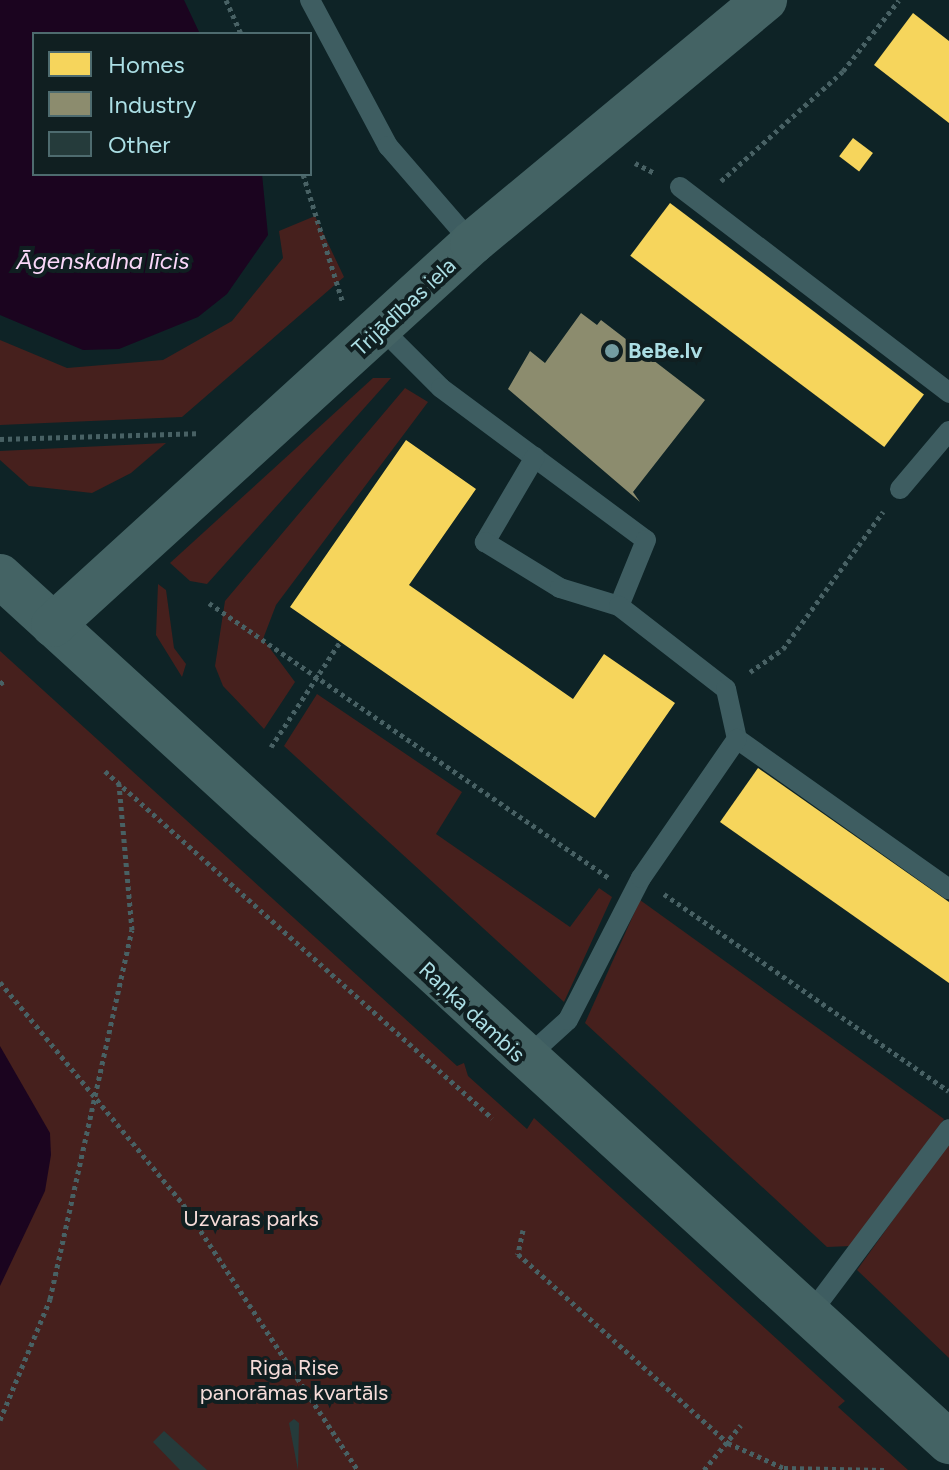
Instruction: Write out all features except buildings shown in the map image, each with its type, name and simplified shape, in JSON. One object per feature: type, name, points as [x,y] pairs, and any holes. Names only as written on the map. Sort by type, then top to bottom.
[{"type":"main road","name":"Trijādības iela","points":[[53,625],[382,329],[472,243],[765,0]]},
{"type":"main road","name":"Raņķa dambis","points":[[0,576],[524,1060],[949,1442]]},
{"type":"lane","points":[[310,0],[388,146],[472,243]]},
{"type":"lane","points":[[680,187],[949,393]]},
{"type":"lane","points":[[382,329],[441,388],[646,540],[619,606]]},
{"type":"lane","points":[[900,489],[949,431]]},
{"type":"lane","points":[[535,457],[485,542],[560,588],[619,606],[726,689],[737,739],[949,889]]},
{"type":"lane","points":[[524,1060],[568,1020],[637,886],[737,739]]},
{"type":"lane","points":[[810,1314],[949,1129]]},
{"type":"path","points":[[226,0],[240,32]]},
{"type":"path","points":[[699,201],[843,71],[899,0]]},
{"type":"path","points":[[304,176],[343,303]]},
{"type":"path","points":[[0,439],[197,433]]},
{"type":"path","points":[[726,689],[783,649],[900,489]]},
{"type":"path","points":[[209,603],[949,1091]]},
{"type":"path","points":[[271,747],[340,642]]},
{"type":"path","points":[[105,771],[492,1118]]},
{"type":"path","points":[[0,1420],[50,1299],[100,1099],[132,930],[119,784]]},
{"type":"path","points":[[0,982],[100,1099],[183,1204],[358,1470]]},
{"type":"path","points":[[523,1230],[518,1254],[728,1443],[784,1468],[884,1470]]},
{"type":"path","points":[[704,1470],[741,1425]]},
{"type":"green space","points":[[315,216],[344,277],[182,417],[0,425],[0,340],[67,368],[163,360],[232,321],[283,258],[279,231]]},
{"type":"green space","points":[[373,378],[391,378],[207,584],[190,581],[170,563]]},
{"type":"green space","points":[[405,388],[428,402],[276,605],[263,639],[295,682],[264,729],[223,686],[215,666],[225,601]]},
{"type":"green space","points":[[166,443],[131,473],[92,493],[29,486],[0,460],[0,451]]},
{"type":"green space","points":[[158,584],[166,590],[174,648],[186,664],[182,677],[156,635]]},
{"type":"green space","name":"Uzvaras parks","points":[[0,651],[457,1066],[464,1063],[468,1076],[527,1129],[534,1118],[845,1401],[838,1407],[908,1470],[0,1470]]},
{"type":"green space","points":[[317,694],[462,792],[436,834],[570,927],[599,888],[612,897],[564,1002],[284,746]]},
{"type":"green space","points":[[640,900],[944,1119],[851,1246],[827,1247],[585,1023]]},
{"type":"green space","points":[[949,1142],[949,1358],[857,1270]]},
{"type":"water","name":"Āgenskalna līcis","points":[[0,0],[184,0],[199,32],[32,32],[32,176],[262,176],[268,235],[227,294],[198,317],[119,349],[83,350],[0,315]]},
{"type":"water","points":[[0,1046],[50,1133],[51,1155],[45,1191],[0,1286]]},
{"type":"place","name":"BeBe.lv","points":[[612,351]]},
{"type":"park label","name":"Riga Rise panorāmas kvartāls","points":[[294,1380]]}]
